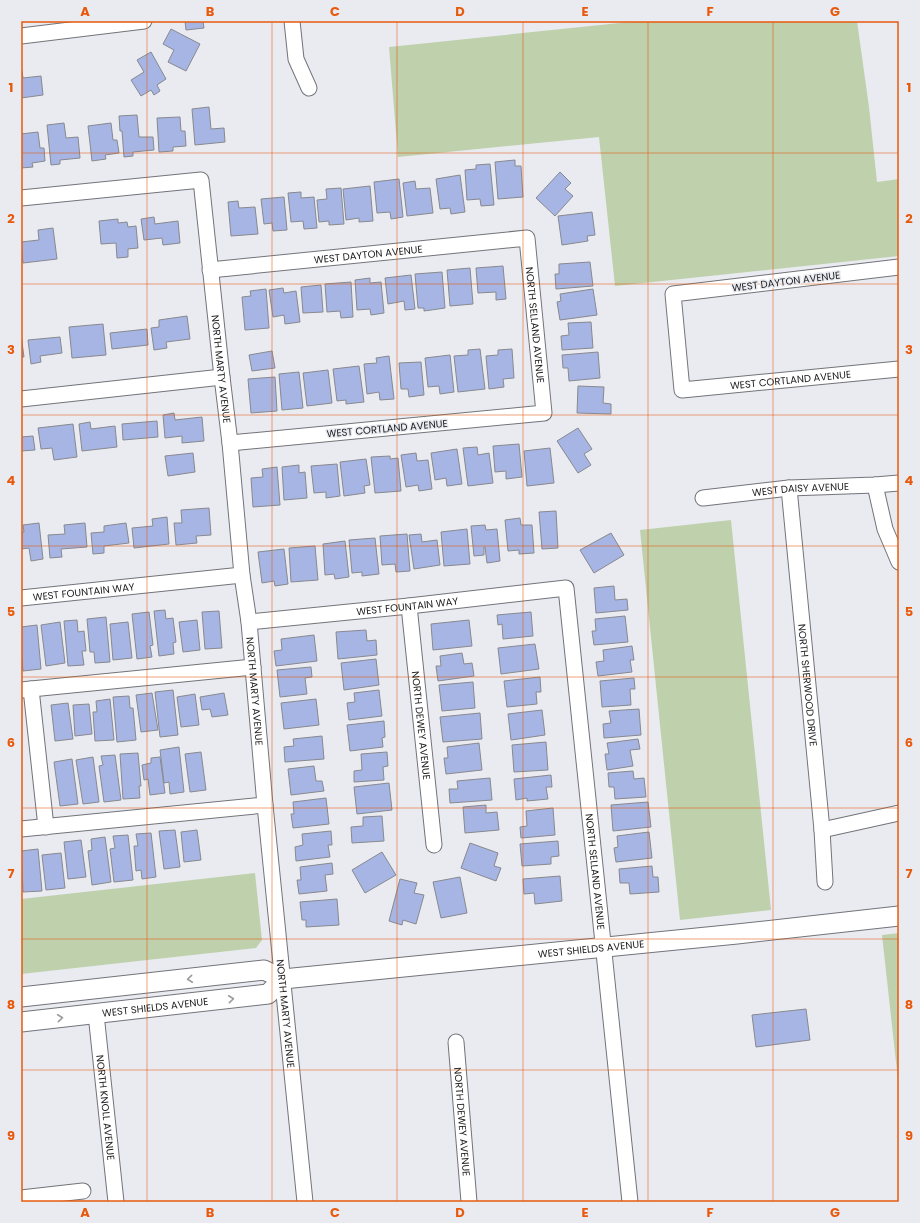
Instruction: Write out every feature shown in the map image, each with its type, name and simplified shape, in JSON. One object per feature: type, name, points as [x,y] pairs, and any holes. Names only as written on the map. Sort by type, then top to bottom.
[{"type":"street","points":[[21,36],[144,21]]},
{"type":"street","points":[[292,21],[296,59],[309,88]]},
{"type":"street","name":"NORTH MARTY AVENUE","points":[[21,198],[201,180],[230,443],[242,575],[249,622],[265,805],[305,1202]]},
{"type":"street","name":"WEST DAYTON AVENUE","points":[[210,270],[527,238]]},
{"type":"street","name":"NORTH SELLAND AVENUE","points":[[527,238],[544,413]]},
{"type":"street","name":"WEST DAYTON AVENUE","points":[[682,390],[673,294],[899,267]]},
{"type":"street","name":"WEST CORTLAND AVENUE","points":[[682,390],[899,369]]},
{"type":"street","points":[[21,398],[222,377]]},
{"type":"street","name":"WEST CORTLAND AVENUE","points":[[230,443],[544,413]]},
{"type":"street","name":"WEST DAISY AVENUE","points":[[703,498],[789,488],[899,483]]},
{"type":"street","points":[[875,485],[885,529],[899,562]]},
{"type":"street","name":"NORTH SHERWOOD DRIVE","points":[[789,488],[822,830],[825,882]]},
{"type":"street","name":"WEST FOUNTAIN WAY","points":[[21,598],[242,575]]},
{"type":"street","name":"NORTH SELLAND AVENUE","points":[[566,588],[630,1202]]},
{"type":"street","name":"WEST FOUNTAIN WAY","points":[[249,622],[566,588]]},
{"type":"street","name":"NORTH DEWEY AVENUE","points":[[409,606],[434,845]]},
{"type":"street","points":[[46,827],[26,690],[253,667]]},
{"type":"street","points":[[21,830],[265,805]]},
{"type":"street","points":[[822,830],[899,812]]},
{"type":"street","name":"WEST SHIELDS AVENUE","points":[[21,1022],[268,994],[283,979],[745,933],[899,916]]},
{"type":"street","points":[[21,997],[264,970],[283,979]]},
{"type":"street","name":"NORTH KNOLL AVENUE","points":[[96,1014],[116,1202]]},
{"type":"street","name":"NORTH DEWEY AVENUE","points":[[456,1042],[469,1202]]},
{"type":"street","points":[[21,1198],[83,1191]]},
{"type":"green space","points":[[639,21],[857,21],[869,107],[877,182],[899,179],[899,256],[615,286],[599,137],[398,157],[389,47]]},
{"type":"green space","points":[[731,520],[771,910],[680,920],[640,530]]},
{"type":"green space","points":[[255,873],[262,940],[256,948],[21,974],[21,899]]},
{"type":"green space","points":[[899,933],[899,1089],[882,935]]},
{"type":"building","points":[[185,21],[203,21],[204,28],[186,30]]},
{"type":"building","points":[[171,29],[200,44],[186,71],[168,62],[174,50],[163,44]]},
{"type":"building","points":[[151,52],[166,79],[157,85],[160,91],[154,95],[151,90],[141,96],[131,80],[144,72],[137,60]]},
{"type":"building","points":[[21,65],[23,78],[41,76],[43,95],[21,98]]},
{"type":"building","points":[[209,107],[211,129],[224,128],[225,142],[195,145],[192,109]]},
{"type":"building","points":[[137,115],[139,137],[153,137],[154,150],[133,152],[133,156],[124,157],[119,116]]},
{"type":"building","points":[[180,117],[181,131],[185,131],[186,146],[173,147],[173,151],[159,152],[157,118]]},
{"type":"building","points":[[64,123],[66,138],[78,137],[80,158],[60,160],[60,164],[51,165],[47,125]]},
{"type":"building","points":[[111,123],[113,140],[117,140],[119,153],[105,155],[106,159],[92,161],[88,126]]},
{"type":"building","points":[[38,132],[40,148],[44,148],[45,161],[32,163],[33,167],[21,168],[21,134]]},
{"type":"building","points":[[515,160],[515,166],[521,166],[523,197],[498,199],[495,162]]},
{"type":"building","points":[[490,164],[494,205],[481,206],[480,199],[467,200],[465,170],[476,169],[476,165]]},
{"type":"building","points":[[560,172],[571,183],[565,189],[573,196],[555,216],[536,198]]},
{"type":"building","points":[[460,175],[465,212],[451,214],[450,208],[440,209],[436,179]]},
{"type":"building","points":[[399,179],[403,217],[391,219],[390,212],[377,213],[374,182]]},
{"type":"building","points":[[415,181],[416,189],[430,188],[433,213],[407,216],[403,183]]},
{"type":"building","points":[[370,186],[373,221],[359,222],[359,218],[346,220],[343,189]]},
{"type":"building","points":[[341,188],[344,224],[329,225],[329,221],[319,222],[317,200],[327,199],[326,189]]},
{"type":"building","points":[[301,192],[301,198],[314,197],[317,228],[304,229],[303,221],[291,222],[288,193]]},
{"type":"building","points":[[284,197],[287,230],[273,231],[272,223],[264,224],[261,199]]},
{"type":"building","points":[[238,201],[239,208],[255,207],[258,234],[231,236],[228,202]]},
{"type":"building","points":[[592,212],[595,235],[587,236],[588,241],[562,245],[558,216]]},
{"type":"building","points":[[154,217],[155,224],[178,221],[180,243],[163,245],[162,238],[144,240],[141,219]]},
{"type":"building","points":[[118,219],[118,223],[127,222],[128,227],[136,226],[138,248],[128,249],[128,257],[117,258],[116,243],[101,244],[99,221]]},
{"type":"building","points":[[53,228],[57,259],[23,263],[21,242],[39,240],[38,230]]},
{"type":"building","points":[[590,262],[593,286],[556,289],[555,274],[559,274],[559,264]]},
{"type":"building","points":[[503,266],[506,299],[496,300],[496,292],[478,293],[476,268]]},
{"type":"building","points":[[470,268],[473,304],[450,306],[447,270]]},
{"type":"building","points":[[442,272],[445,308],[424,311],[424,308],[418,308],[415,274]]},
{"type":"building","points":[[411,275],[415,309],[405,310],[404,301],[388,304],[385,278]]},
{"type":"building","points":[[370,278],[370,283],[381,282],[384,313],[371,315],[370,309],[357,310],[355,280]]},
{"type":"building","points":[[351,282],[353,317],[341,318],[340,311],[327,312],[325,284]]},
{"type":"building","points":[[321,285],[323,312],[303,313],[301,287]]},
{"type":"building","points":[[283,288],[284,293],[296,291],[300,322],[285,324],[284,315],[273,317],[269,290]]},
{"type":"building","points":[[266,289],[269,328],[245,330],[242,297],[251,296],[250,291]]},
{"type":"building","points":[[593,289],[597,315],[560,320],[557,302],[561,301],[560,294]]},
{"type":"building","points":[[187,316],[190,339],[166,342],[167,348],[154,350],[151,328],[159,327],[159,320]]},
{"type":"building","points":[[591,322],[593,348],[562,350],[561,336],[569,335],[568,323]]},
{"type":"building","points":[[103,324],[106,355],[72,358],[69,327]]},
{"type":"building","points":[[147,329],[148,345],[112,349],[110,333]]},
{"type":"building","points":[[21,335],[24,357],[21,357]]},
{"type":"building","points":[[60,337],[62,353],[40,356],[41,362],[31,364],[28,340]]},
{"type":"building","points":[[480,349],[485,389],[458,392],[454,356],[468,355],[468,350]]},
{"type":"building","points":[[512,349],[514,378],[503,379],[504,387],[489,389],[486,356],[498,355],[498,350]]},
{"type":"building","points":[[272,351],[275,368],[252,371],[249,355]]},
{"type":"building","points":[[598,352],[600,378],[569,381],[568,368],[563,368],[562,355]]},
{"type":"building","points":[[450,355],[454,392],[440,394],[439,386],[428,387],[425,358]]},
{"type":"building","points":[[389,356],[394,399],[380,400],[379,392],[367,394],[364,364],[377,363],[376,358]]},
{"type":"building","points":[[421,362],[424,395],[409,397],[408,389],[401,389],[399,363]]},
{"type":"building","points":[[359,366],[364,402],[346,404],[346,400],[337,401],[333,369]]},
{"type":"building","points":[[328,370],[332,403],[307,406],[303,373]]},
{"type":"building","points":[[299,372],[303,408],[282,410],[279,374]]},
{"type":"building","points":[[275,377],[277,411],[251,413],[248,379]]},
{"type":"building","points":[[578,386],[604,387],[603,403],[611,404],[611,414],[577,413]]},
{"type":"building","points":[[174,413],[175,420],[202,417],[204,441],[182,443],[182,436],[165,438],[163,415]]},
{"type":"building","points":[[157,421],[158,437],[123,440],[122,424]]},
{"type":"building","points":[[90,422],[91,429],[115,426],[117,447],[82,451],[79,424]]},
{"type":"building","points":[[73,424],[77,457],[54,460],[52,448],[41,449],[38,428]]},
{"type":"building","points":[[578,428],[592,449],[584,454],[591,465],[578,473],[557,441]]},
{"type":"building","points":[[33,436],[35,450],[21,451],[21,437]]},
{"type":"building","points":[[519,444],[522,477],[506,479],[506,471],[495,472],[493,446]]},
{"type":"building","points":[[477,447],[478,455],[489,453],[493,483],[468,486],[463,448]]},
{"type":"building","points":[[550,448],[554,483],[527,486],[524,451]]},
{"type":"building","points":[[457,449],[462,484],[447,486],[446,478],[435,480],[431,453]]},
{"type":"building","points":[[193,453],[195,472],[168,476],[165,456]]},
{"type":"building","points":[[416,453],[417,461],[428,460],[432,489],[419,491],[418,485],[406,487],[401,455]]},
{"type":"building","points":[[390,456],[390,459],[398,458],[401,491],[375,493],[371,457]]},
{"type":"building","points":[[366,459],[370,485],[364,486],[365,493],[344,496],[340,462]]},
{"type":"building","points":[[337,464],[340,496],[326,498],[326,492],[314,493],[311,466]]},
{"type":"building","points":[[299,465],[299,473],[305,472],[307,498],[284,500],[282,467]]},
{"type":"building","points":[[277,467],[280,505],[253,507],[251,478],[263,477],[262,469]]},
{"type":"building","points":[[209,508],[211,535],[196,536],[197,543],[176,545],[174,523],[182,523],[181,510]]},
{"type":"building","points":[[556,511],[558,548],[542,549],[539,512]]},
{"type":"building","points":[[167,517],[169,544],[134,548],[132,528],[153,526],[152,519]]},
{"type":"building","points":[[520,518],[521,525],[532,525],[534,553],[519,554],[519,550],[508,551],[505,520]]},
{"type":"building","points":[[39,523],[43,559],[31,561],[29,548],[21,549],[21,532],[24,532],[23,525]]},
{"type":"building","points":[[85,523],[87,547],[61,549],[62,557],[50,558],[48,535],[65,534],[64,525]]},
{"type":"building","points":[[126,523],[129,543],[104,546],[104,553],[93,554],[91,533],[104,532],[104,526]]},
{"type":"building","points":[[485,525],[486,530],[497,529],[500,561],[487,563],[485,547],[484,555],[474,556],[471,526]]},
{"type":"building","points":[[467,529],[470,564],[444,566],[441,532]]},
{"type":"building","points":[[611,533],[624,555],[594,573],[580,550]]},
{"type":"building","points":[[407,534],[410,571],[396,572],[395,564],[382,565],[380,536]]},
{"type":"building","points":[[421,534],[422,542],[437,540],[440,565],[414,569],[409,535]]},
{"type":"building","points":[[375,538],[379,574],[362,576],[362,572],[352,573],[349,540]]},
{"type":"building","points":[[345,541],[349,577],[335,579],[334,574],[325,575],[323,544]]},
{"type":"building","points":[[315,546],[318,580],[291,582],[289,548]]},
{"type":"building","points":[[284,549],[288,584],[275,586],[274,581],[262,583],[258,552]]},
{"type":"building","points":[[614,586],[615,600],[627,599],[628,610],[596,613],[594,588]]},
{"type":"building","points":[[165,610],[166,619],[173,618],[176,642],[173,643],[174,654],[159,656],[154,611]]},
{"type":"building","points":[[219,611],[222,648],[205,649],[202,612]]},
{"type":"building","points":[[149,612],[153,645],[150,646],[152,657],[137,659],[132,614]]},
{"type":"building","points":[[531,612],[533,636],[503,639],[502,624],[498,625],[497,615]]},
{"type":"building","points":[[625,616],[628,642],[594,645],[592,631],[596,631],[595,619]]},
{"type":"building","points":[[106,617],[110,662],[95,663],[94,652],[90,652],[87,619]]},
{"type":"building","points":[[77,620],[78,632],[84,631],[86,651],[82,651],[84,665],[68,666],[64,621]]},
{"type":"building","points":[[197,620],[200,650],[183,652],[179,622]]},
{"type":"building","points":[[469,620],[472,646],[433,650],[431,624]]},
{"type":"building","points":[[60,622],[65,663],[46,666],[41,625]]},
{"type":"building","points":[[128,622],[132,658],[113,660],[110,624]]},
{"type":"building","points":[[37,625],[41,669],[23,671],[21,627]]},
{"type":"building","points":[[366,630],[367,641],[376,640],[377,655],[338,659],[336,632]]},
{"type":"building","points":[[314,635],[317,661],[276,666],[274,651],[282,650],[281,639]]},
{"type":"building","points":[[535,644],[539,669],[501,674],[498,648]]},
{"type":"building","points":[[632,646],[634,660],[630,660],[632,672],[598,676],[596,662],[604,661],[603,650]]},
{"type":"building","points":[[462,653],[464,664],[472,663],[474,676],[438,681],[436,666],[441,666],[440,656]]},
{"type":"building","points":[[376,659],[379,685],[344,690],[341,663]]},
{"type":"building","points":[[311,667],[312,677],[305,678],[307,694],[280,697],[277,670]]},
{"type":"building","points":[[540,677],[541,692],[536,692],[537,704],[507,707],[504,681]]},
{"type":"building","points":[[634,678],[635,689],[630,689],[631,705],[602,707],[600,681]]},
{"type":"building","points":[[473,682],[475,708],[442,711],[439,685]]},
{"type":"building","points":[[173,690],[178,735],[160,737],[155,692]]},
{"type":"building","points":[[379,690],[382,716],[349,720],[347,703],[355,702],[354,693]]},
{"type":"building","points":[[152,693],[158,730],[141,732],[136,695]]},
{"type":"building","points":[[224,693],[228,715],[212,717],[210,709],[202,710],[200,697]]},
{"type":"building","points":[[195,694],[199,725],[181,727],[177,697]]},
{"type":"building","points":[[129,696],[130,708],[133,708],[136,740],[117,742],[113,697]]},
{"type":"building","points":[[110,699],[114,740],[95,741],[93,712],[97,712],[96,701]]},
{"type":"building","points":[[316,699],[319,725],[284,729],[281,703]]},
{"type":"building","points":[[68,703],[73,739],[55,741],[51,705]]},
{"type":"building","points":[[89,704],[92,734],[75,736],[73,705]]},
{"type":"building","points":[[639,709],[641,735],[604,738],[603,724],[611,723],[609,711]]},
{"type":"building","points":[[542,710],[545,735],[511,740],[508,714]]},
{"type":"building","points":[[480,713],[482,739],[443,742],[440,717]]},
{"type":"building","points":[[384,721],[385,737],[382,738],[383,747],[350,751],[347,725]]},
{"type":"building","points":[[322,736],[324,759],[285,762],[284,747],[294,746],[293,739]]},
{"type":"building","points":[[638,739],[640,749],[630,750],[633,766],[607,770],[605,754],[609,754],[607,743]]},
{"type":"building","points":[[546,742],[548,770],[514,772],[512,745]]},
{"type":"building","points":[[479,743],[482,770],[446,774],[444,758],[448,758],[447,747]]},
{"type":"building","points":[[179,747],[184,792],[170,794],[169,782],[164,783],[160,750]]},
{"type":"building","points":[[201,752],[206,790],[190,792],[185,754]]},
{"type":"building","points":[[387,752],[388,766],[383,767],[384,780],[354,782],[354,771],[362,770],[361,754]]},
{"type":"building","points":[[138,753],[141,786],[139,786],[140,798],[123,799],[120,754]]},
{"type":"building","points":[[115,755],[121,800],[104,802],[99,766],[103,765],[101,756]]},
{"type":"building","points":[[93,757],[99,802],[83,804],[76,760]]},
{"type":"building","points":[[160,757],[165,793],[150,795],[148,779],[144,780],[142,765],[151,763],[151,758]]},
{"type":"building","points":[[72,759],[78,804],[60,806],[54,762]]},
{"type":"building","points":[[314,766],[316,781],[322,781],[324,791],[291,795],[288,769]]},
{"type":"building","points":[[633,771],[634,779],[644,778],[646,797],[615,799],[614,787],[609,787],[608,773]]},
{"type":"building","points":[[551,775],[552,787],[546,787],[548,799],[527,801],[527,798],[516,800],[514,779]]},
{"type":"building","points":[[490,778],[492,800],[450,803],[449,789],[458,789],[457,781]]},
{"type":"building","points":[[389,783],[392,810],[357,814],[354,787]]},
{"type":"building","points":[[326,798],[329,824],[293,828],[291,814],[294,814],[293,802]]},
{"type":"building","points":[[648,802],[651,827],[613,831],[611,805]]},
{"type":"building","points":[[486,805],[486,813],[497,812],[499,830],[465,833],[463,807]]},
{"type":"building","points":[[553,808],[555,835],[521,838],[520,827],[527,826],[526,811]]},
{"type":"building","points":[[382,816],[384,841],[352,843],[351,827],[363,826],[363,817]]},
{"type":"building","points":[[175,830],[180,867],[164,869],[159,831]]},
{"type":"building","points":[[197,830],[201,860],[184,862],[181,832]]},
{"type":"building","points":[[331,831],[332,845],[328,845],[330,857],[296,861],[295,847],[303,845],[302,834]]},
{"type":"building","points":[[649,832],[652,858],[616,862],[614,848],[618,847],[617,836]]},
{"type":"building","points":[[151,833],[156,877],[142,879],[141,870],[136,871],[134,846],[138,846],[136,834]]},
{"type":"building","points":[[128,835],[133,880],[114,882],[110,849],[115,848],[113,836]]},
{"type":"building","points":[[105,837],[111,882],[92,885],[88,851],[92,850],[91,839]]},
{"type":"building","points":[[81,840],[86,877],[68,879],[64,842]]},
{"type":"building","points":[[558,841],[559,856],[551,857],[551,864],[522,866],[520,844]]},
{"type":"building","points":[[470,843],[498,853],[494,866],[501,868],[496,881],[461,868]]},
{"type":"building","points":[[38,849],[42,891],[23,892],[21,851]]},
{"type":"building","points":[[382,852],[396,875],[365,893],[352,870]]},
{"type":"building","points":[[61,853],[65,888],[46,890],[42,855]]},
{"type":"building","points":[[332,863],[333,874],[325,875],[327,891],[299,894],[297,880],[301,880],[300,867]]},
{"type":"building","points":[[652,866],[653,877],[658,877],[659,892],[630,894],[629,883],[620,883],[619,869]]},
{"type":"building","points":[[560,876],[562,901],[535,904],[534,893],[524,894],[523,879]]},
{"type":"building","points":[[460,877],[467,913],[441,918],[433,882]]},
{"type":"building","points":[[400,879],[417,883],[414,893],[424,895],[416,924],[403,920],[402,925],[389,921]]},
{"type":"building","points":[[337,899],[339,925],[306,927],[306,920],[302,920],[300,902]]},
{"type":"building","points":[[806,1009],[810,1040],[756,1047],[752,1015]]}]
